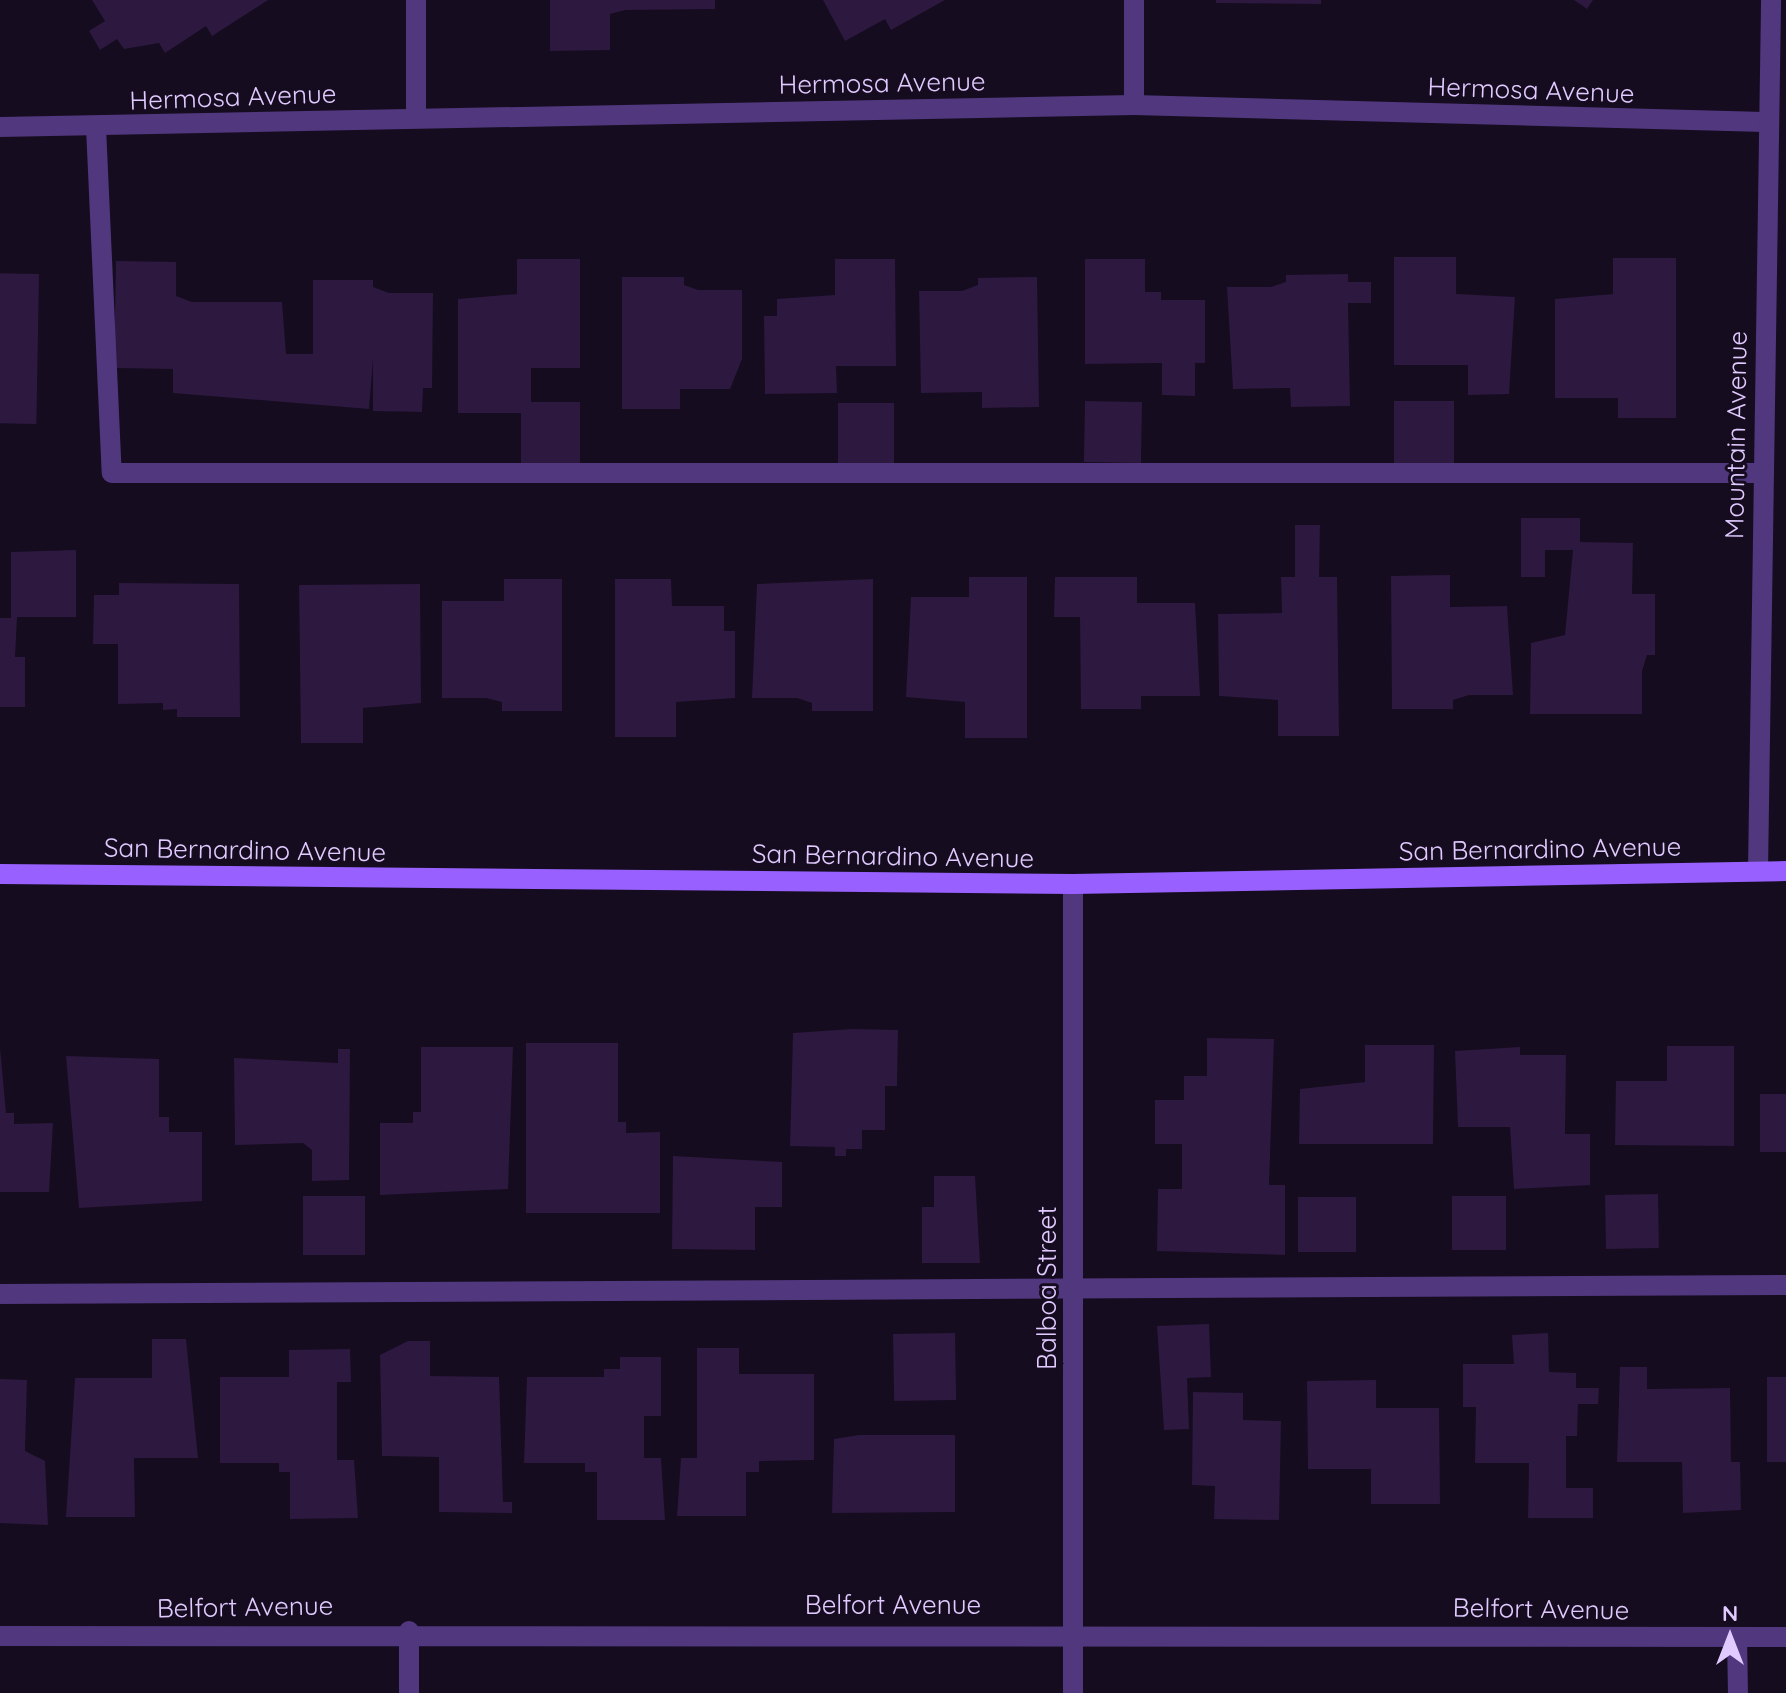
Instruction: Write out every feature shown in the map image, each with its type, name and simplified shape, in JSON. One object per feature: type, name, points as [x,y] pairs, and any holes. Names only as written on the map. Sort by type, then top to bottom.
[{"type":"main road","name":"San Bernardino Avenue","points":[[0,874],[1073,884],[1786,871]]},
{"type":"street","points":[[416,0],[416,117]]},
{"type":"street","points":[[1134,0],[1134,105]]},
{"type":"street","name":"Mountain Avenue","points":[[1758,871],[1765,122],[1771,0]]},
{"type":"street","name":"Hermosa Avenue","points":[[0,127],[1134,105],[1765,122]]},
{"type":"street","points":[[96,127],[112,473],[1761,473]]},
{"type":"street","name":"Balboa Street","points":[[1073,884],[1073,1693]]},
{"type":"street","points":[[0,1294],[1786,1285]]},
{"type":"street","points":[[409,1631],[409,1693]]},
{"type":"street","name":"Belfort Avenue","points":[[0,1636],[409,1631],[1073,1631],[1786,1637]]},
{"type":"street","points":[[1737,1637],[1738,1693]]},
{"type":"building","points":[[92,0],[268,0],[212,36],[206,26],[165,53],[159,43],[124,49],[117,39],[100,50],[89,31],[105,21]]},
{"type":"building","points":[[550,0],[715,0],[715,9],[625,10],[610,14],[610,50],[550,51]]},
{"type":"building","points":[[823,0],[945,0],[891,30],[885,19],[845,41]]},
{"type":"building","points":[[1216,0],[1321,0],[1321,4],[1216,3]]},
{"type":"building","points":[[1574,0],[1593,0],[1587,9]]},
{"type":"building","points":[[1394,257],[1456,257],[1456,294],[1515,297],[1509,394],[1468,395],[1468,365],[1394,365]]},
{"type":"building","points":[[1613,258],[1676,258],[1676,418],[1618,418],[1618,398],[1555,398],[1555,299],[1613,294]]},
{"type":"building","points":[[517,259],[580,259],[580,368],[531,368],[531,402],[580,402],[580,465],[521,465],[521,413],[458,413],[458,299],[517,294]]},
{"type":"building","points":[[835,259],[895,259],[896,366],[836,366],[837,393],[765,394],[764,316],[777,316],[777,299],[835,295]]},
{"type":"building","points":[[1085,259],[1145,259],[1145,292],[1161,292],[1161,300],[1205,300],[1205,363],[1195,363],[1195,396],[1162,395],[1162,363],[1085,364]]},
{"type":"building","points":[[116,261],[176,262],[176,296],[192,302],[282,302],[286,354],[313,354],[313,280],[373,280],[373,287],[389,293],[433,293],[432,388],[423,388],[422,412],[373,411],[373,359],[369,409],[173,393],[173,369],[114,368]]},
{"type":"building","points":[[0,273],[39,274],[36,424],[0,423]]},
{"type":"building","points":[[1348,274],[1348,282],[1371,282],[1371,303],[1348,303],[1350,406],[1291,407],[1290,388],[1233,389],[1227,287],[1271,287],[1286,282],[1286,275]]},
{"type":"building","points":[[622,277],[684,277],[684,285],[698,290],[742,290],[742,359],[730,389],[680,389],[680,409],[622,409]]},
{"type":"building","points":[[1037,277],[1039,407],[982,408],[982,392],[921,393],[919,291],[962,291],[978,285],[978,278]]},
{"type":"building","points":[[1085,401],[1142,402],[1141,463],[1084,462]]},
{"type":"building","points":[[1394,401],[1454,401],[1454,463],[1394,463]]},
{"type":"building","points":[[838,403],[894,403],[894,463],[838,463]]},
{"type":"building","points":[[1521,518],[1580,518],[1580,542],[1633,543],[1632,594],[1655,594],[1655,655],[1647,655],[1642,671],[1642,714],[1530,714],[1531,643],[1565,635],[1573,550],[1545,550],[1545,577],[1521,577]]},
{"type":"building","points":[[1295,525],[1320,525],[1319,577],[1337,577],[1339,736],[1278,736],[1278,700],[1219,696],[1218,614],[1282,613],[1281,577],[1295,577]]},
{"type":"building","points":[[76,550],[76,617],[17,617],[15,657],[25,657],[25,707],[0,707],[0,618],[11,618],[11,552]]},
{"type":"building","points":[[1450,575],[1450,607],[1507,606],[1513,695],[1469,695],[1453,700],[1453,709],[1392,709],[1391,576]]},
{"type":"building","points":[[969,577],[1027,577],[1027,738],[965,738],[965,702],[906,697],[911,597],[969,597]]},
{"type":"building","points":[[1055,577],[1137,577],[1137,603],[1195,603],[1200,696],[1141,696],[1141,709],[1081,709],[1080,617],[1054,617]]},
{"type":"building","points":[[504,579],[562,579],[562,711],[502,711],[502,702],[486,698],[442,698],[442,601],[504,601]]},
{"type":"building","points":[[615,579],[671,579],[672,606],[724,606],[724,631],[735,631],[735,698],[676,702],[676,737],[615,737]]},
{"type":"building","points":[[873,579],[873,711],[812,711],[812,703],[797,698],[752,698],[757,584]]},
{"type":"building","points":[[119,583],[239,584],[240,717],[177,717],[177,709],[163,710],[163,703],[118,704],[118,644],[93,644],[94,595],[119,595]]},
{"type":"building","points":[[420,584],[421,703],[363,708],[363,743],[301,743],[299,585]]},
{"type":"building","points":[[898,1030],[897,1086],[885,1086],[885,1130],[862,1130],[862,1149],[846,1149],[846,1156],[835,1156],[835,1147],[790,1146],[793,1033]]},
{"type":"building","points":[[1207,1038],[1274,1039],[1269,1185],[1285,1185],[1285,1255],[1157,1251],[1158,1189],[1182,1189],[1182,1144],[1155,1144],[1155,1100],[1184,1100],[1184,1076],[1207,1076]]},
{"type":"building","points":[[526,1043],[618,1043],[618,1122],[626,1122],[626,1133],[660,1132],[660,1213],[526,1213]]},
{"type":"building","points":[[1365,1045],[1434,1045],[1433,1144],[1299,1144],[1300,1089],[1365,1082]]},
{"type":"building","points":[[1667,1046],[1734,1046],[1734,1146],[1615,1145],[1616,1081],[1667,1081]]},
{"type":"building","points":[[421,1047],[513,1047],[508,1189],[380,1195],[380,1123],[413,1123],[413,1112],[421,1112]]},
{"type":"building","points":[[1520,1047],[1520,1055],[1566,1055],[1565,1134],[1590,1134],[1590,1185],[1514,1189],[1510,1127],[1458,1127],[1455,1051]]},
{"type":"building","points":[[0,1048],[6,1113],[14,1113],[14,1124],[53,1123],[49,1192],[0,1192]]},
{"type":"building","points":[[338,1049],[350,1049],[349,1180],[312,1181],[312,1150],[303,1143],[235,1145],[234,1058],[338,1063]]},
{"type":"building","points":[[66,1056],[159,1059],[159,1117],[169,1117],[169,1132],[202,1132],[202,1201],[79,1208]]},
{"type":"building","points":[[1760,1094],[1786,1094],[1786,1152],[1760,1152]]},
{"type":"building","points":[[673,1156],[782,1162],[782,1207],[755,1207],[755,1250],[672,1249]]},
{"type":"building","points":[[934,1176],[975,1176],[980,1263],[922,1263],[922,1207],[934,1207]]},
{"type":"building","points":[[1658,1194],[1659,1248],[1606,1249],[1605,1195]]},
{"type":"building","points":[[303,1196],[365,1196],[365,1255],[303,1255]]},
{"type":"building","points":[[1452,1196],[1506,1196],[1506,1250],[1452,1250]]},
{"type":"building","points":[[1298,1197],[1356,1197],[1356,1252],[1298,1252]]},
{"type":"building","points":[[1209,1324],[1211,1377],[1187,1378],[1189,1429],[1164,1430],[1157,1326]]},
{"type":"building","points":[[955,1333],[956,1400],[894,1401],[893,1334]]},
{"type":"building","points":[[1548,1333],[1549,1372],[1576,1373],[1576,1388],[1599,1388],[1598,1404],[1578,1404],[1577,1436],[1566,1436],[1566,1488],[1593,1488],[1593,1518],[1528,1518],[1529,1463],[1475,1463],[1476,1407],[1463,1407],[1463,1364],[1514,1364],[1512,1335]]},
{"type":"building","points":[[152,1339],[186,1339],[198,1458],[134,1458],[135,1517],[66,1517],[75,1378],[152,1378]]},
{"type":"building","points":[[408,1341],[430,1341],[430,1376],[499,1377],[503,1502],[512,1502],[512,1513],[439,1512],[439,1457],[382,1456],[380,1355]]},
{"type":"building","points":[[697,1348],[739,1348],[739,1374],[814,1374],[814,1460],[759,1461],[759,1472],[746,1472],[746,1516],[677,1516],[681,1458],[697,1458]]},
{"type":"building","points":[[350,1349],[351,1382],[337,1382],[337,1460],[354,1460],[358,1518],[290,1519],[290,1472],[279,1472],[279,1463],[220,1463],[220,1377],[289,1377],[289,1350]]},
{"type":"building","points":[[620,1357],[661,1357],[661,1416],[644,1416],[644,1458],[661,1458],[665,1520],[597,1520],[597,1472],[585,1472],[585,1463],[524,1463],[527,1377],[604,1377],[604,1369],[620,1369]]},
{"type":"building","points":[[1620,1367],[1647,1367],[1647,1389],[1730,1388],[1731,1462],[1740,1462],[1741,1510],[1683,1513],[1682,1462],[1617,1462]]},
{"type":"building","points":[[1767,1377],[1786,1377],[1786,1462],[1767,1462]]},
{"type":"building","points":[[0,1379],[27,1380],[25,1451],[45,1461],[48,1525],[0,1523]]},
{"type":"building","points":[[1376,1380],[1376,1408],[1439,1408],[1440,1504],[1371,1504],[1371,1469],[1308,1469],[1307,1381]]},
{"type":"building","points":[[1193,1392],[1243,1393],[1243,1420],[1281,1421],[1279,1520],[1214,1519],[1215,1486],[1192,1485]]},
{"type":"building","points":[[859,1435],[955,1435],[955,1512],[832,1513],[834,1439]]}]
